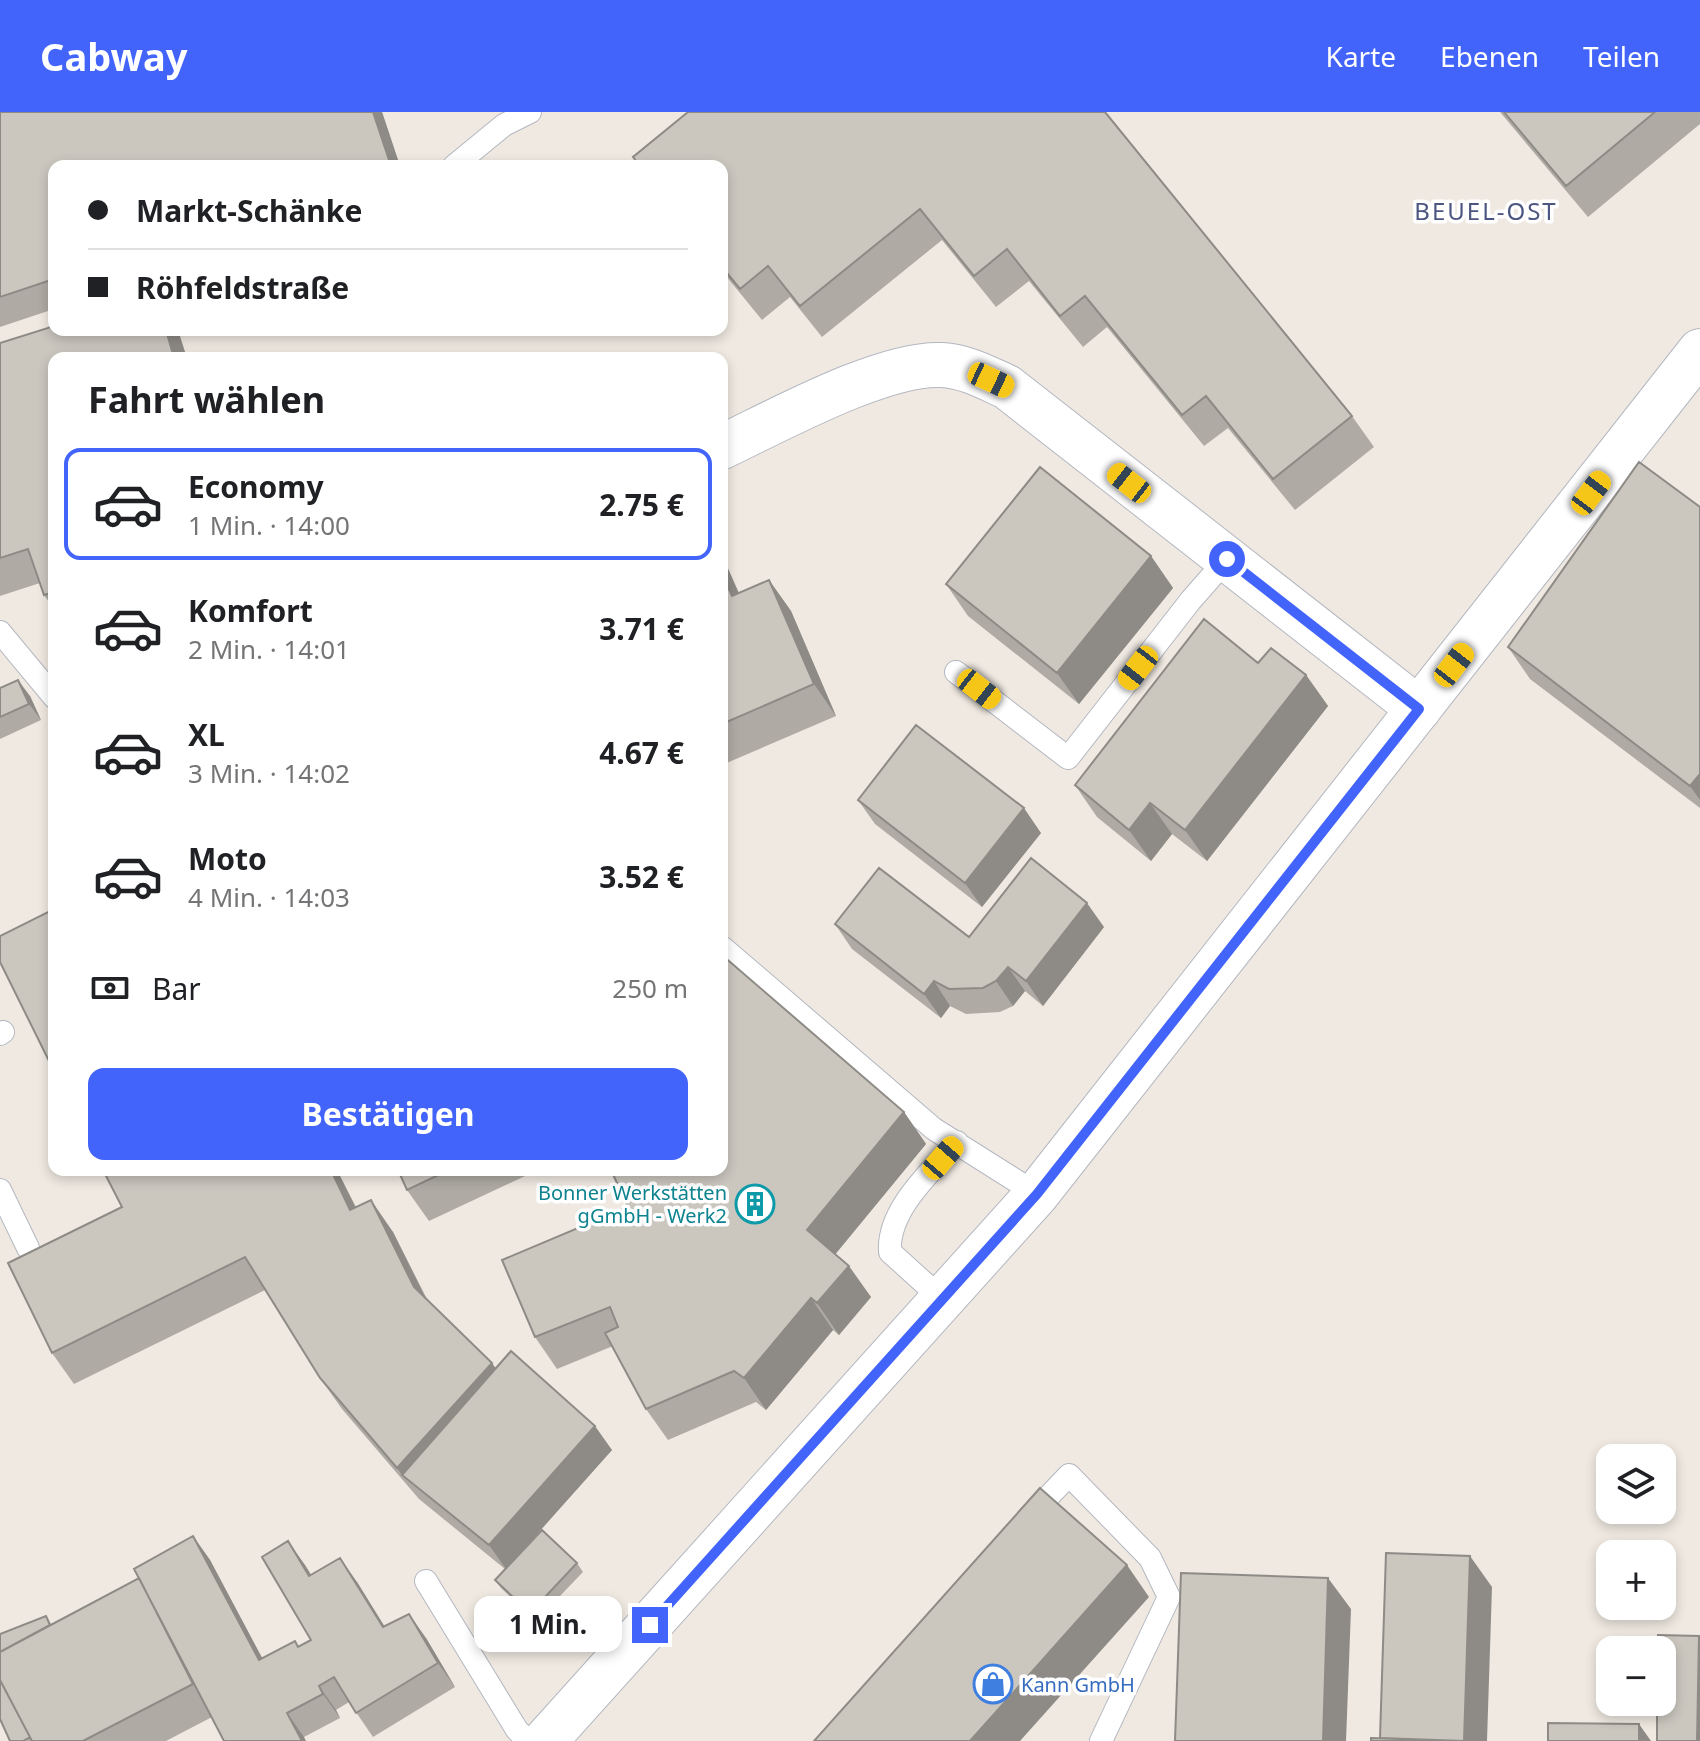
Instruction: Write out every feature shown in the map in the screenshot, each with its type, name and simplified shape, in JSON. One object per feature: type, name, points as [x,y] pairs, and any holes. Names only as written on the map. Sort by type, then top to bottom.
[{"type":"street","points":[[545,1741],[1037,1194],[1700,351]]},
{"type":"street","points":[[728,444],[883,376],[919,366],[944,365],[975,373],[1007,387],[1419,709]]},
{"type":"lane","points":[[461,160],[504,125],[530,112]]},
{"type":"lane","points":[[956,672],[1068,758],[1227,559]]},
{"type":"lane","points":[[0,632],[48,690]]},
{"type":"lane","points":[[728,952],[862,1071],[934,1129],[1037,1194]]},
{"type":"lane","points":[[942,1299],[890,1252],[889,1236],[906,1203],[957,1142]]},
{"type":"lane","points":[[0,1190],[28,1248]]},
{"type":"lane","points":[[1014,1533],[1069,1475],[1150,1558],[1169,1597],[1101,1741]]},
{"type":"lane","points":[[426,1581],[517,1730],[528,1741]]},
{"type":"building","points":[[0,112],[373,112],[389,160],[48,160],[48,281],[0,297]]},
{"type":"building","points":[[688,112],[1105,112],[1352,416],[1273,479],[1206,396],[1182,415],[1085,296],[1060,316],[1007,249],[974,276],[920,209],[800,306],[768,266],[740,289],[728,274],[728,160],[635,160],[633,157]]},
{"type":"building","points":[[1504,112],[1655,112],[1566,186]]},
{"type":"building","points":[[48,328],[48,336],[168,336],[172,352],[48,352],[48,594],[44,595],[28,549],[0,558],[0,343]]},
{"type":"building","points":[[1639,462],[1700,507],[1700,774],[1690,786],[1508,647]]},
{"type":"building","points":[[1040,467],[1151,556],[1057,673],[946,584]]},
{"type":"building","points":[[769,580],[814,684],[728,721],[728,587],[732,596]]},
{"type":"building","points":[[1204,619],[1258,663],[1271,648],[1306,675],[1185,830],[1150,803],[1129,830],[1075,785]]},
{"type":"building","points":[[18,680],[29,704],[0,717],[0,688]]},
{"type":"building","points":[[916,725],[1024,808],[965,883],[858,800]]},
{"type":"building","points":[[1031,858],[1087,903],[1026,981],[1008,967],[996,981],[983,988],[949,989],[934,981],[924,994],[835,924],[879,868],[969,937]]},
{"type":"building","points":[[48,912],[48,1059],[0,962],[0,936]]},
{"type":"building","name":"Bonner Werkstätten gGmbH - Werk2","points":[[728,960],[904,1112],[807,1230],[849,1266],[817,1303],[811,1298],[744,1378],[734,1371],[646,1409],[605,1333],[618,1327],[610,1307],[535,1337],[502,1260],[628,1207],[614,1176],[728,1176]]},
{"type":"building","points":[[106,1176],[334,1176],[350,1210],[371,1200],[414,1287],[492,1363],[397,1468],[320,1378],[245,1257],[52,1353],[8,1263],[122,1207]]},
{"type":"building","points":[[401,1176],[436,1176],[407,1190]]},
{"type":"building","points":[[511,1351],[595,1426],[489,1545],[402,1475]]},
{"type":"building","name":"Kann GmbH","points":[[1040,1488],[1127,1565],[970,1741],[814,1741]]},
{"type":"building","points":[[542,1530],[577,1563],[530,1613],[495,1580]]},
{"type":"building","points":[[193,1536],[259,1660],[295,1641],[298,1647],[311,1640],[262,1557],[288,1541],[309,1576],[340,1558],[383,1627],[409,1614],[438,1663],[356,1713],[334,1677],[319,1686],[323,1694],[287,1713],[302,1741],[224,1741],[134,1569]]},
{"type":"building","points":[[1386,1553],[1470,1556],[1464,1741],[1380,1738]]},
{"type":"building","points":[[1181,1573],[1328,1578],[1323,1741],[1175,1741]]},
{"type":"building","points":[[139,1578],[193,1684],[83,1741],[32,1741],[0,1680],[0,1652]]},
{"type":"building","points":[[46,1616],[50,1625],[0,1652],[0,1634]]},
{"type":"building","points":[[1658,1635],[1699,1636],[1697,1741],[1657,1741],[1657,1716],[1676,1716],[1676,1636]]},
{"type":"building","points":[[0,1680],[30,1737],[23,1741],[10,1741],[0,1719]]},
{"type":"building","points":[[1548,1723],[1639,1724],[1639,1741],[1548,1741]]},
{"type":"building","points":[[1371,1738],[1457,1741],[1371,1741]]},
{"type":"place","name":"Bonner Werkstätten gGmbH - Werk2","points":[[755,1204]]},
{"type":"place","name":"Kann GmbH","points":[[993,1684]]},
{"type":"district","name":"BEUEL-OST","points":[[1486,210]]},
{"type":"route","points":[[650,1625],[1037,1194],[1419,709],[1227,559]]}]
